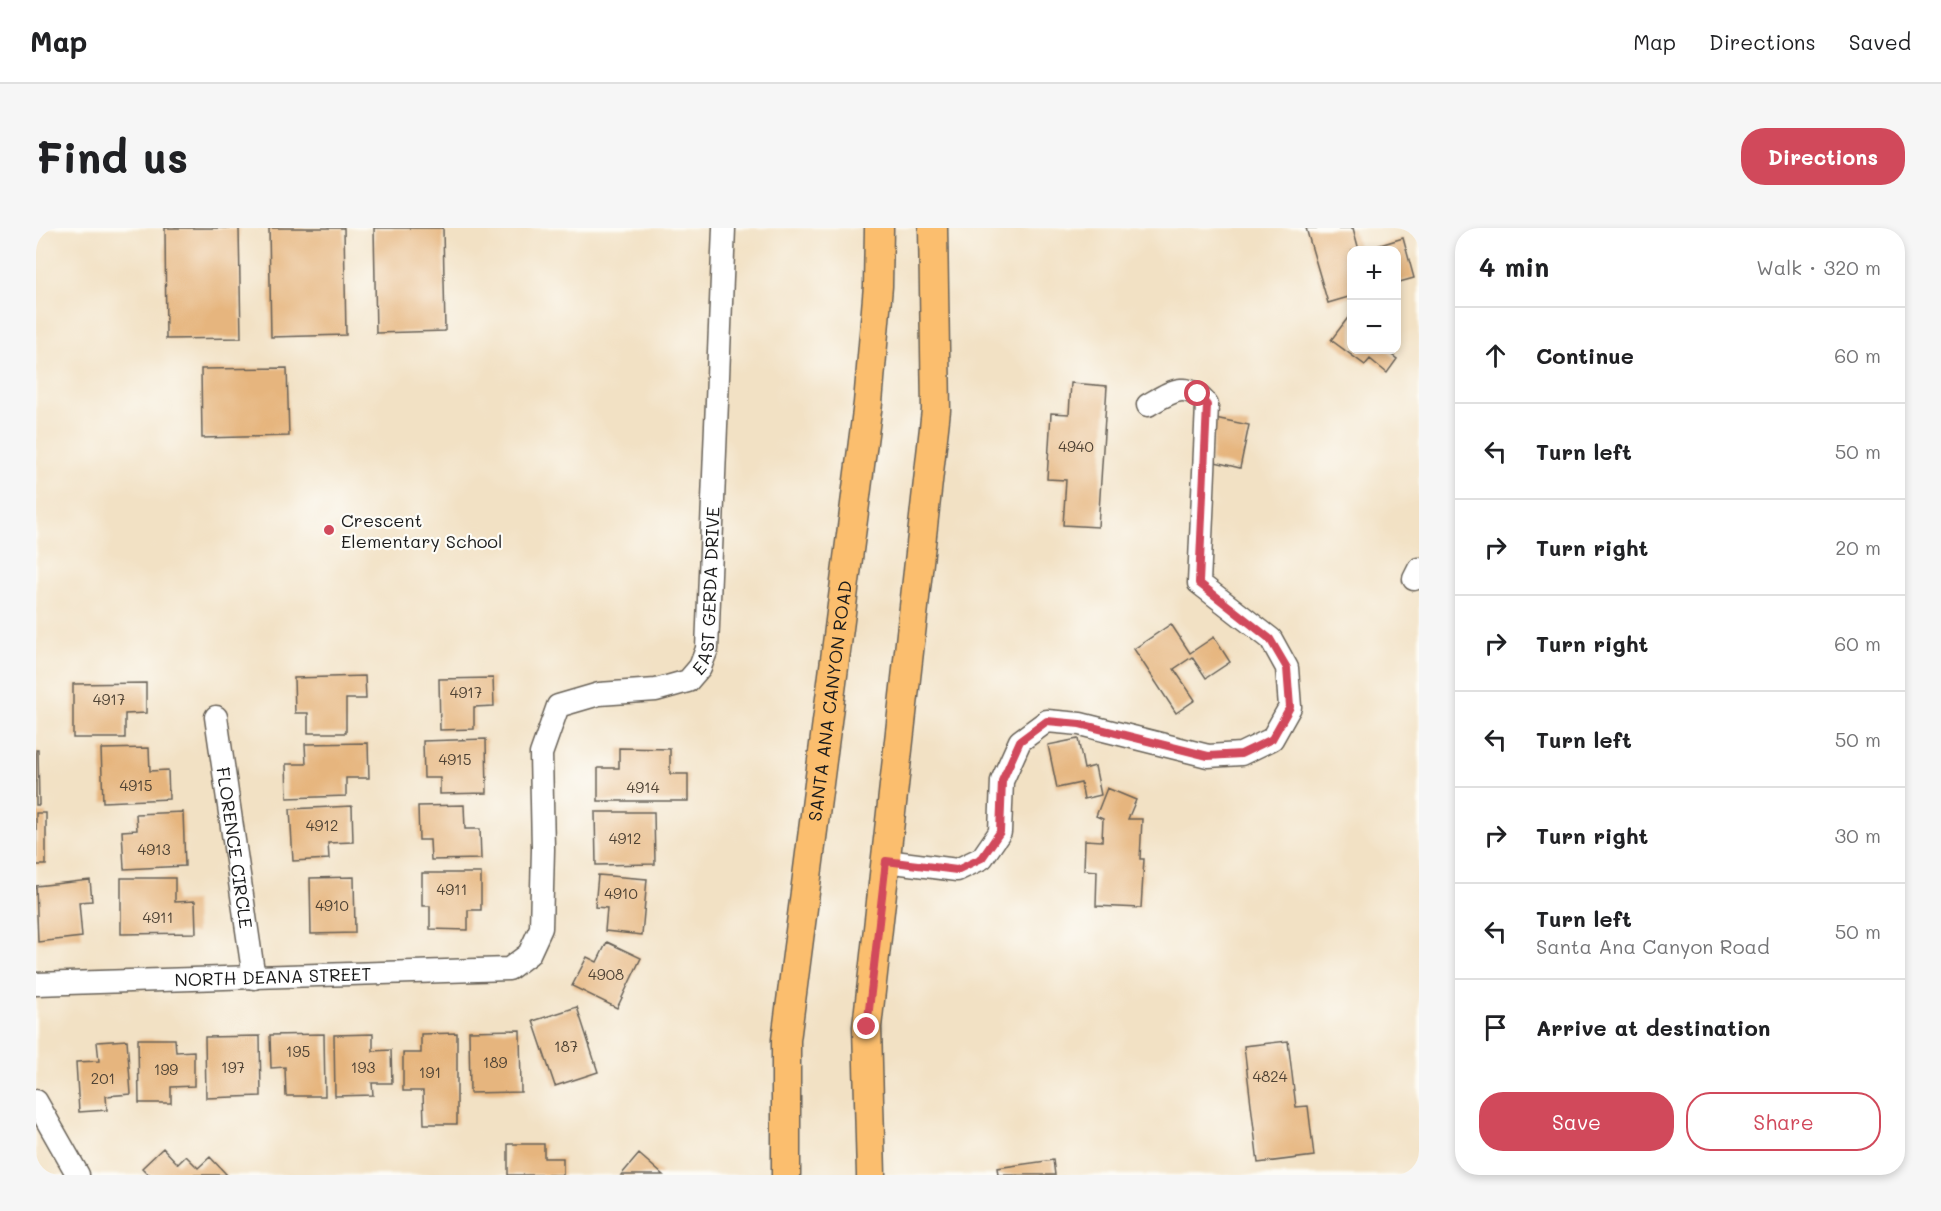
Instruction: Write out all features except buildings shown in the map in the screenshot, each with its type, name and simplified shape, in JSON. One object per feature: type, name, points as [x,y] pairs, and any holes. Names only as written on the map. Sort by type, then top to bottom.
[{"type":"main road","name":"SANTA ANA CANYON ROAD","points":[[786,1175],[786,1040],[868,403],[878,285],[879,228]]},
{"type":"main road","points":[[871,1175],[867,1027],[936,410],[933,228]]},
{"type":"street","name":"EAST GERDA DRIVE","points":[[509,969],[529,954],[541,928],[543,849],[540,754],[558,706],[599,694],[656,690],[688,681],[700,667],[707,650],[724,228]]},
{"type":"street","points":[[886,861],[957,870],[982,858],[1000,832],[1002,781],[1020,741],[1047,721],[1080,724],[1208,756],[1241,754],[1272,739],[1290,707],[1287,668],[1270,639],[1199,583],[1207,405],[1198,394],[1183,389],[1168,393],[1148,405]]},
{"type":"street","name":"FLORENCE CIRCLE","points":[[216,717],[254,978]]},
{"type":"street","name":"NORTH DEANA STREET","points":[[36,984],[509,969]]},
{"type":"street","points":[[36,1101],[78,1175]]},
{"type":"place","name":"Crescent Elementary School","points":[[329,530]]},
{"type":"route","points":[[867,1027],[886,861],[957,870],[982,858],[1000,832],[1002,781],[1020,741],[1047,721],[1080,724],[1208,756],[1241,754],[1272,739],[1290,707],[1287,668],[1270,639],[1199,583],[1207,405],[1198,394]]}]
